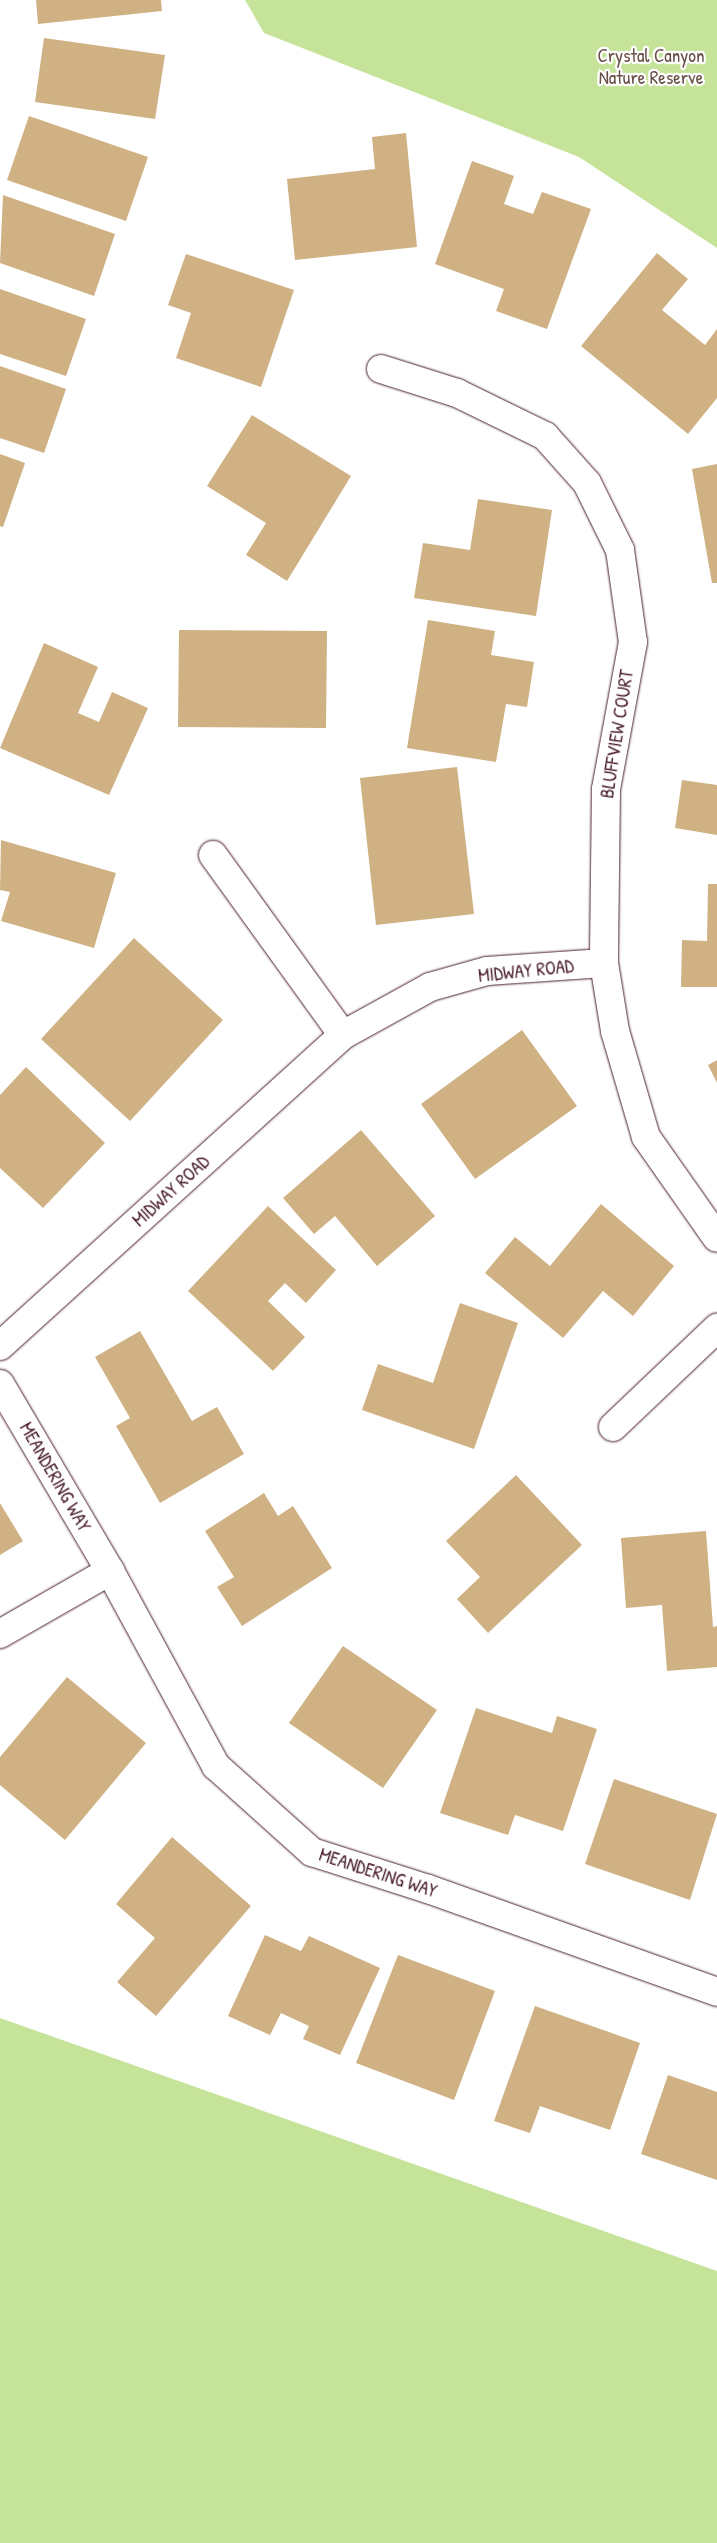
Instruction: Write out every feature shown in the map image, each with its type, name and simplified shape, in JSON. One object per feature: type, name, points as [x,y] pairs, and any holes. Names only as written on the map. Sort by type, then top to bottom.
[{"type":"street","name":"BLUFFVIEW COURT","points":[[381,369],[457,393],[546,436],[587,482],[620,550],[632,642],[606,789],[604,964],[615,1032],[646,1137],[717,1238]]},
{"type":"street","points":[[213,855],[343,1035]]},
{"type":"street","name":"MIDWAY ROAD","points":[[0,1346],[343,1035],[440,984],[488,971],[604,964]]},
{"type":"street","points":[[613,1427],[717,1328]]},
{"type":"street","name":"MEANDERING WAY","points":[[0,1384],[110,1571],[216,1766],[312,1852],[428,1889],[717,1992]]},
{"type":"street","points":[[0,1634],[110,1571]]},
{"type":"green space","name":"Crystal Canyon Nature Reserve","points":[[245,0],[717,0],[717,248],[579,157],[264,33]]},
{"type":"green space","points":[[0,2018],[717,2271],[717,2543],[0,2543]]},
{"type":"building","points":[[36,0],[161,0],[162,11],[38,24]]},
{"type":"building","points":[[44,38],[165,55],[155,119],[35,102]]},
{"type":"building","points":[[29,116],[148,157],[126,221],[7,180]]},
{"type":"building","points":[[406,133],[417,247],[295,260],[287,179],[375,169],[372,137]]},
{"type":"building","points":[[472,161],[514,176],[504,204],[533,214],[542,192],[591,209],[547,329],[496,311],[504,289],[435,264]]},
{"type":"building","points":[[3,195],[115,234],[94,296],[0,263]]},
{"type":"building","points":[[657,253],[688,279],[662,310],[705,345],[717,329],[717,398],[688,434],[581,346]]},
{"type":"building","points":[[186,254],[294,290],[261,387],[176,358],[191,313],[168,305]]},
{"type":"building","points":[[0,289],[86,319],[66,376],[0,354]]},
{"type":"building","points":[[0,366],[66,389],[44,453],[0,438]]},
{"type":"building","points":[[252,415],[351,476],[287,581],[246,555],[266,523],[207,486]]},
{"type":"building","points":[[0,454],[25,463],[3,527],[0,526]]},
{"type":"building","points":[[717,464],[717,583],[712,583],[692,469]]},
{"type":"building","points":[[478,499],[552,510],[536,616],[414,598],[423,543],[470,550]]},
{"type":"building","points":[[428,620],[495,631],[491,655],[534,662],[527,707],[506,704],[496,762],[407,748]]},
{"type":"building","points":[[179,630],[327,631],[326,728],[178,727]]},
{"type":"building","points":[[44,643],[98,667],[78,713],[99,722],[112,692],[148,708],[109,795],[0,748]]},
{"type":"building","points":[[457,767],[474,914],[376,925],[360,778]]},
{"type":"building","points":[[682,780],[717,785],[717,835],[675,828]]},
{"type":"building","points":[[1,840],[116,873],[94,948],[1,921],[10,892],[0,890]]},
{"type":"building","points":[[708,884],[717,884],[717,987],[681,987],[682,940],[707,941]]},
{"type":"building","points":[[134,938],[223,1020],[130,1121],[41,1039]]},
{"type":"building","points":[[522,1030],[577,1106],[475,1179],[421,1104]]},
{"type":"building","points":[[717,1060],[717,1083],[708,1065]]},
{"type":"building","points":[[26,1067],[105,1143],[43,1208],[0,1168],[0,1095]]},
{"type":"building","points":[[361,1130],[435,1216],[377,1266],[335,1216],[314,1234],[283,1198]]},
{"type":"building","points":[[601,1204],[674,1266],[633,1316],[603,1291],[563,1338],[485,1273],[515,1237],[550,1266]]},
{"type":"building","points":[[268,1206],[336,1270],[306,1303],[285,1283],[268,1301],[305,1337],[273,1371],[188,1291]]},
{"type":"building","points":[[460,1303],[518,1323],[474,1449],[362,1410],[378,1364],[433,1383]]},
{"type":"building","points":[[140,1331],[192,1421],[217,1407],[244,1454],[160,1503],[116,1426],[130,1418],[95,1357]]},
{"type":"building","points":[[516,1475],[582,1545],[488,1633],[457,1599],[480,1577],[446,1541]]},
{"type":"building","points":[[264,1493],[278,1516],[293,1506],[332,1568],[242,1626],[217,1587],[234,1577],[205,1531]]},
{"type":"building","points":[[0,1503],[23,1541],[0,1555]]},
{"type":"building","points":[[706,1531],[713,1627],[717,1626],[717,1667],[667,1671],[662,1605],[626,1608],[621,1538]]},
{"type":"building","points":[[343,1646],[437,1710],[383,1788],[289,1723]]},
{"type":"building","points":[[67,1677],[146,1743],[65,1840],[0,1785],[0,1757]]},
{"type":"building","points":[[476,1708],[552,1733],[557,1716],[597,1729],[563,1831],[515,1815],[508,1835],[440,1813]]},
{"type":"building","points":[[614,1779],[717,1814],[690,1900],[585,1864]]},
{"type":"building","points":[[172,1837],[251,1906],[156,2016],[117,1982],[155,1938],[116,1904]]},
{"type":"building","points":[[265,1935],[301,1951],[309,1936],[380,1968],[340,2055],[303,2039],[309,2026],[281,2013],[270,2035],[228,2016]]},
{"type":"building","points":[[398,1955],[495,1991],[454,2100],[356,2063]]},
{"type":"building","points":[[535,2006],[640,2043],[610,2130],[540,2106],[530,2133],[494,2121]]},
{"type":"building","points":[[668,2075],[717,2092],[717,2180],[641,2154]]}]
